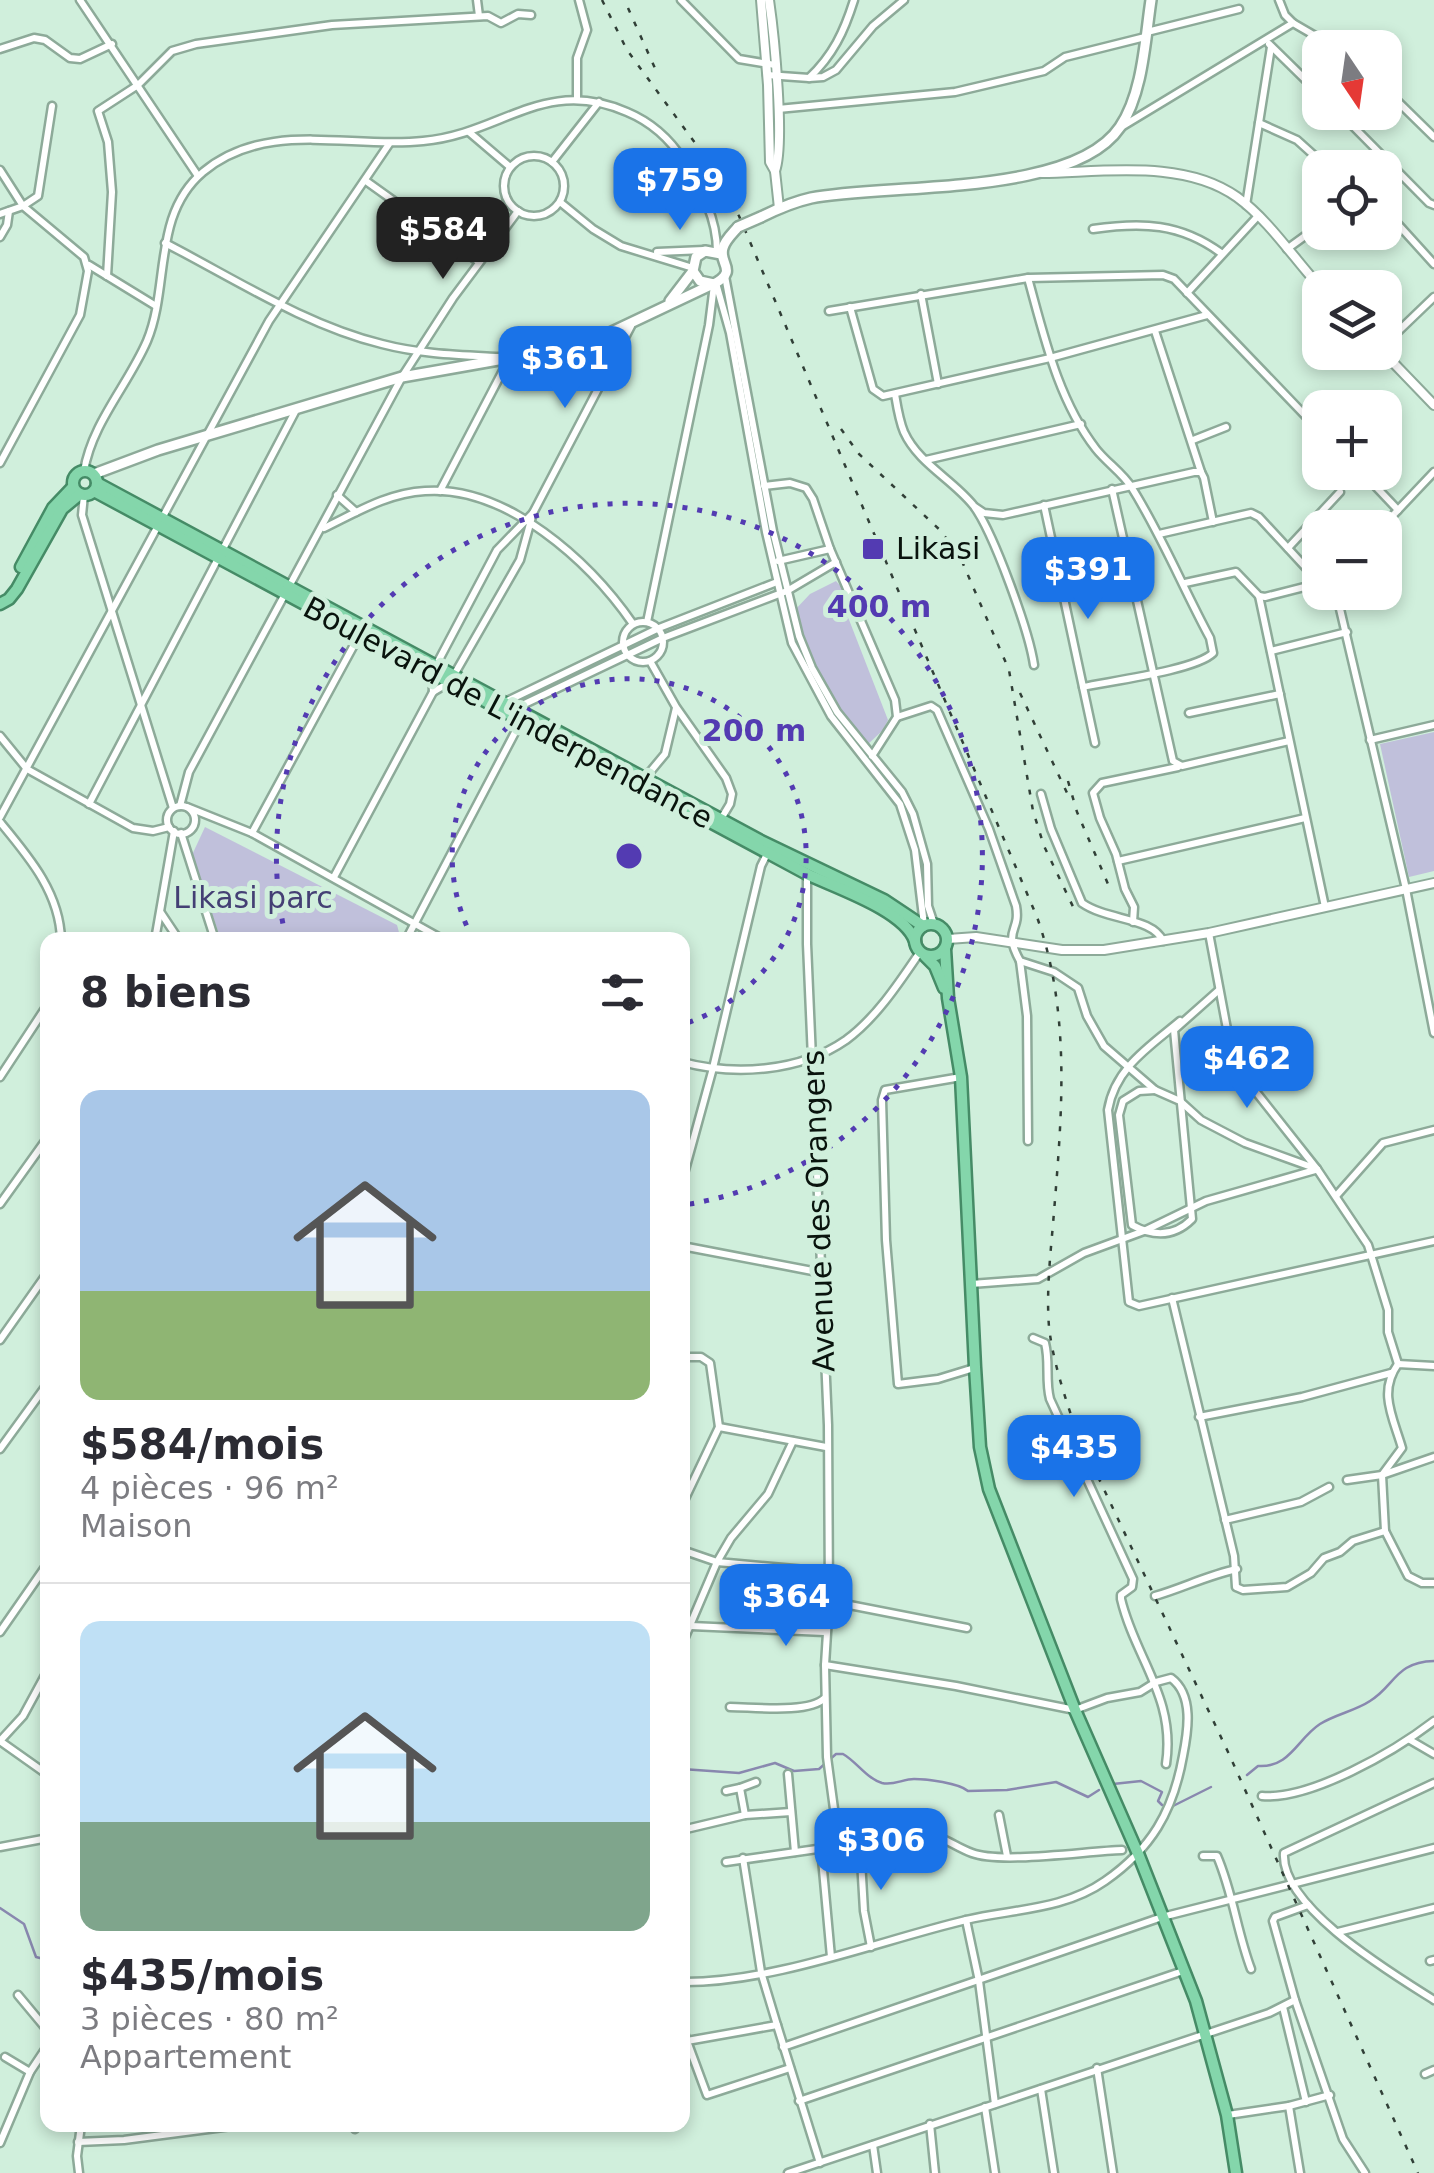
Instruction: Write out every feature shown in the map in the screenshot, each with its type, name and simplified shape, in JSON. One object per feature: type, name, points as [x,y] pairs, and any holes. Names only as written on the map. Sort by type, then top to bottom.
[{"type":"highway","name":"Boulevard de L'inderpendance","points":[[86,485],[645,778],[718,822]]},
{"type":"highway","points":[[2,601],[53,508],[86,485]]},
{"type":"highway","name":"Boulevard de L'inderpendance","points":[[507,707],[522,720],[903,922],[920,949]]},
{"type":"highway","name":"Boulevard de L'inderpendance","points":[[808,870],[884,900],[927,925],[944,929],[946,944]]},
{"type":"highway","points":[[920,949],[927,925]]},
{"type":"highway","points":[[920,949],[936,956],[946,944]]},
{"type":"highway","points":[[946,944],[948,998],[961,1076],[980,1447],[989,1489],[1207,2032],[1236,2173]]},
{"type":"highway","points":[[920,949],[935,966],[948,998]]},
{"type":"main road","points":[[669,304],[700,253],[716,252],[738,227],[779,208],[825,196],[1042,174],[1101,145],[1119,128],[1131,105],[1150,0]]},
{"type":"main road","points":[[86,485],[206,435],[402,378],[509,358],[601,337],[631,326],[725,275],[726,262],[716,252]]},
{"type":"main road","points":[[693,269],[700,281],[714,284]]},
{"type":"street","points":[[80,0],[198,176]]},
{"type":"street","points":[[478,0],[480,16]]},
{"type":"street","points":[[577,98],[577,58],[586,30],[578,0]]},
{"type":"street","points":[[681,0],[740,59],[809,78],[824,77],[836,70],[888,11],[904,0]]},
{"type":"street","points":[[761,0],[777,109],[779,162],[775,171]]},
{"type":"street","points":[[769,0],[770,162],[775,171],[779,208]]},
{"type":"street","points":[[809,78],[837,45],[854,0]]},
{"type":"street","points":[[888,11],[889,0]]},
{"type":"street","points":[[1279,0],[1281,10],[1306,30]]},
{"type":"street","points":[[777,109],[955,92],[1044,71],[1065,57],[1240,9]]},
{"type":"street","points":[[107,276],[112,192],[108,142],[98,111],[138,84],[172,51],[332,24],[480,16],[500,22],[518,14],[531,15]]},
{"type":"street","points":[[1119,128],[1268,43],[1293,22]]},
{"type":"street","points":[[0,49],[34,38],[45,40],[70,58],[80,59],[112,44]]},
{"type":"street","points":[[1268,43],[1302,76]]},
{"type":"street","points":[[1246,205],[1268,43]]},
{"type":"street","points":[[0,736],[27,769],[133,828],[175,830],[194,824],[193,813],[180,807],[142,705],[82,515],[91,443],[145,345],[156,306],[164,243],[186,192],[198,176],[234,152],[270,141],[318,139],[389,144],[444,139],[524,110],[577,98],[635,115],[657,129],[692,174],[712,214],[716,252],[650,252]]},
{"type":"street","points":[[552,162],[599,102]]},
{"type":"street","points":[[0,214],[24,206],[38,196],[52,106]]},
{"type":"street","points":[[1402,106],[1434,137]]},
{"type":"street","points":[[1259,123],[1297,140],[1308,150]]},
{"type":"street","points":[[1357,130],[1432,203]]},
{"type":"street","points":[[469,132],[511,167]]},
{"type":"street","points":[[60,932],[58,911],[50,892],[0,820],[280,303],[389,144]]},
{"type":"street","points":[[535,156],[552,162],[564,180],[560,202],[554,209],[536,216],[518,211],[506,196],[504,186],[511,167],[535,156]]},
{"type":"street","points":[[0,170],[24,206],[88,264],[156,306]]},
{"type":"street","points":[[1042,174],[1175,174],[1211,184],[1246,205],[1305,270]]},
{"type":"street","points":[[366,181],[479,262]]},
{"type":"street","points":[[560,202],[621,246],[650,252],[693,269]]},
{"type":"street","points":[[0,237],[7,226],[9,210]]},
{"type":"street","points":[[212,932],[168,817],[180,807],[189,772],[402,378],[518,211]]},
{"type":"street","points":[[1188,292],[1258,217]]},
{"type":"street","points":[[1093,228],[1145,224],[1172,227],[1222,252]]},
{"type":"street","points":[[1402,229],[1434,264]]},
{"type":"street","points":[[1287,249],[1302,238]]},
{"type":"street","points":[[164,243],[343,332],[419,351],[509,358],[440,490]]},
{"type":"street","points":[[0,463],[80,315],[88,264]]},
{"type":"street","points":[[829,311],[1028,278],[1163,274],[1188,292],[1302,413]]},
{"type":"street","points":[[725,275],[783,592],[822,695],[870,758],[902,792],[913,814],[927,864],[927,925]]},
{"type":"street","points":[[1028,278],[1050,358],[1080,424],[1096,448],[1131,485],[1184,583],[1213,653],[1200,662],[1083,687]]},
{"type":"street","points":[[714,284],[730,333],[762,487]]},
{"type":"street","points":[[647,622],[710,325],[714,284]]},
{"type":"street","points":[[921,294],[938,384]]},
{"type":"street","points":[[1402,327],[1434,296]]},
{"type":"street","points":[[850,307],[877,394],[894,394],[1050,358],[1207,315]]},
{"type":"street","points":[[433,692],[452,679],[520,560],[534,513],[631,326]]},
{"type":"street","points":[[1155,331],[1193,440],[1212,522]]},
{"type":"street","points":[[601,337],[612,348],[613,362]]},
{"type":"street","points":[[1400,370],[1434,405]]},
{"type":"street","points":[[894,394],[903,429],[925,460],[984,513],[1003,515],[1112,488],[1201,472]]},
{"type":"street","points":[[88,804],[296,410]]},
{"type":"street","points":[[925,460],[1080,424]]},
{"type":"street","points":[[1193,440],[1226,427]]},
{"type":"street","points":[[1379,490],[1398,510],[1434,472]]},
{"type":"street","points":[[762,487],[790,484],[806,488],[813,499],[830,549],[895,700],[897,717]]},
{"type":"street","points":[[1112,488],[1173,761],[1182,766]]},
{"type":"street","points":[[323,529],[382,500],[407,493],[440,490],[473,497],[532,525],[584,565],[633,624]]},
{"type":"street","points":[[1288,548],[1340,492]]},
{"type":"street","points":[[337,495],[356,512]]},
{"type":"street","points":[[1044,505],[1096,743]]},
{"type":"street","points":[[974,507],[990,534],[1015,599],[1034,664]]},
{"type":"street","points":[[334,877],[433,692],[434,669],[497,550],[534,513]]},
{"type":"street","points":[[1159,534],[1251,514],[1259,517],[1302,563]]},
{"type":"street","points":[[776,561],[830,549]]},
{"type":"street","points":[[507,707],[664,638],[783,592],[836,562]]},
{"type":"street","points":[[1184,583],[1236,572],[1259,596],[1325,908]]},
{"type":"street","points":[[507,707],[622,644],[780,581]]},
{"type":"street","points":[[1259,596],[1271,597],[1302,588]]},
{"type":"street","points":[[1341,610],[1406,889],[1434,1033]]},
{"type":"street","points":[[647,622],[658,628],[664,638],[662,650],[650,661],[638,662],[627,655],[622,644],[633,624],[647,622]]},
{"type":"street","points":[[252,833],[362,631]]},
{"type":"street","points":[[1271,651],[1347,632]]},
{"type":"street","points":[[650,661],[676,707],[726,778],[732,794],[718,822]]},
{"type":"street","points":[[1189,712],[1280,694]]},
{"type":"street","points":[[870,758],[897,717],[932,706],[982,814],[1018,918],[1010,942],[1020,961],[1026,1016],[1028,1142]]},
{"type":"street","points":[[645,778],[666,754],[676,707]]},
{"type":"street","points":[[409,932],[522,720]]},
{"type":"street","points":[[1370,740],[1434,725]]},
{"type":"street","points":[[1133,922],[1134,906],[1093,793],[1102,783],[1289,741]]},
{"type":"street","points":[[1041,794],[1082,903],[1095,912],[1158,930],[1163,941]]},
{"type":"street","points":[[180,807],[252,833],[429,932]]},
{"type":"street","points":[[1118,861],[1306,818]]},
{"type":"street","points":[[156,932],[175,830]]},
{"type":"street","points":[[690,1153],[761,866],[770,850]]},
{"type":"street","name":"Avenue des Orangers","points":[[808,870],[806,944],[823,1273],[829,1601],[824,1665],[826,1757],[839,1846]]},
{"type":"street","points":[[946,944],[976,937],[1062,950],[1104,950],[1209,933],[1434,883]]},
{"type":"street","points":[[160,912],[173,932]]},
{"type":"street","points":[[1209,933],[1230,1045],[1242,1073],[1336,1196],[1373,1254],[1398,1364]]},
{"type":"street","points":[[690,1064],[733,1070],[772,1067],[813,1057],[846,1040],[862,1025],[890,995],[920,949]]},
{"type":"street","points":[[1020,961],[1054,972],[1078,988],[1087,1016],[1104,1046],[1155,1090],[1180,1101],[1201,1120],[1245,1144],[1316,1169]]},
{"type":"street","points":[[1219,990],[1127,1066],[1111,1088],[1108,1110],[1129,1302],[1139,1306],[1434,1241]]},
{"type":"street","points":[[0,1077],[40,1016]]},
{"type":"street","points":[[1155,1090],[1139,1091],[1123,1101],[1119,1115],[1132,1224],[1163,1234],[1181,1230],[1192,1219],[1174,1040],[1174,1030],[1180,1021]]},
{"type":"street","points":[[961,1076],[885,1090],[882,1100],[886,1240],[898,1384],[938,1379],[975,1367]]},
{"type":"street","points":[[1336,1196],[1383,1144],[1434,1130]]},
{"type":"street","points":[[0,1204],[40,1148]]},
{"type":"street","points":[[971,1284],[1038,1279],[1084,1253],[1192,1208],[1316,1169]]},
{"type":"street","points":[[690,1248],[823,1273]]},
{"type":"street","points":[[0,1340],[40,1283]]},
{"type":"street","points":[[1172,1298],[1226,1520],[1236,1587],[1287,1587],[1301,1581],[1324,1558],[1353,1541],[1384,1531]]},
{"type":"street","points":[[1032,1338],[1045,1344],[1050,1400],[1133,1578],[1132,1587],[1120,1599],[1156,1682],[1168,1734],[1166,1764]]},
{"type":"street","points":[[690,1357],[701,1357],[710,1363],[719,1427],[690,1487]]},
{"type":"street","points":[[1398,1364],[1434,1366]]},
{"type":"street","points":[[1398,1364],[1386,1381],[1402,1448],[1382,1475],[1384,1531],[1408,1576],[1422,1583],[1434,1583]]},
{"type":"street","points":[[1198,1416],[1302,1397],[1392,1372]]},
{"type":"street","points":[[0,1449],[40,1393]]},
{"type":"street","points":[[719,1427],[826,1447]]},
{"type":"street","points":[[793,1441],[768,1494],[730,1538],[691,1626],[826,1632]]},
{"type":"street","points":[[1347,1480],[1382,1475],[1434,1457]]},
{"type":"street","points":[[1226,1520],[1301,1502],[1328,1487]]},
{"type":"street","points":[[690,1553],[718,1562],[828,1572]]},
{"type":"street","points":[[1155,1596],[1236,1569]]},
{"type":"street","points":[[0,1632],[40,1575]]},
{"type":"street","points":[[829,1601],[966,1628]]},
{"type":"street","points":[[690,1982],[761,1972],[966,1920],[1071,1900],[1102,1884],[1139,1856],[1164,1819],[1187,1736],[1187,1704],[1183,1690],[1171,1678],[1140,1692],[1107,1698],[1075,1710],[824,1665]]},
{"type":"street","points":[[40,1685],[23,1716],[0,1741],[40,1768]]},
{"type":"street","points":[[730,1708],[802,1707],[818,1704],[826,1697]]},
{"type":"street","points":[[1262,1796],[1336,1778],[1410,1740],[1434,1721]]},
{"type":"street","points":[[1410,1740],[1433,1752]]},
{"type":"street","points":[[788,1774],[794,1852]]},
{"type":"street","points":[[726,1791],[756,1782]]},
{"type":"street","points":[[1434,1783],[1284,1853],[1282,1858],[1293,1886],[1308,1905],[1370,1959],[1434,2000]]},
{"type":"street","points":[[740,1788],[744,1815]]},
{"type":"street","points":[[690,1828],[744,1815],[791,1812]]},
{"type":"street","points":[[998,1815],[1007,1856]]},
{"type":"street","points":[[726,1862],[922,1834],[944,1837],[974,1854],[1122,1850]]},
{"type":"street","points":[[0,1847],[40,1840]]},
{"type":"street","points":[[860,1843],[864,1912],[871,1947]]},
{"type":"street","points":[[822,1848],[832,1956]]},
{"type":"street","points":[[784,2047],[1162,1917],[1434,1848]]},
{"type":"street","points":[[1202,1856],[1217,1856],[1234,1898],[1251,1969]]},
{"type":"street","points":[[743,1858],[761,1972],[820,2163]]},
{"type":"street","points":[[1308,1905],[1274,1918],[1294,2000],[1346,2147],[1358,2158],[1364,2173]]},
{"type":"street","points":[[1337,1932],[1434,1908]]},
{"type":"street","points":[[966,1920],[979,1982],[995,2104]]},
{"type":"street","points":[[800,2101],[1184,1971]]},
{"type":"street","points":[[18,1994],[40,2020]]},
{"type":"street","points":[[788,2173],[809,2170],[930,2124],[1283,2008],[1294,2000]]},
{"type":"street","points":[[1283,2008],[1306,2102]]},
{"type":"street","points":[[690,2040],[777,2024]]},
{"type":"street","points":[[690,2049],[707,2095],[790,2068]]},
{"type":"street","points":[[0,2143],[40,2057]]},
{"type":"street","points":[[5,2058],[30,2072]]},
{"type":"street","points":[[1097,2068],[1113,2173]]},
{"type":"street","points":[[1425,2074],[1434,2070]]},
{"type":"street","points":[[1040,2089],[1054,2173]]},
{"type":"street","points":[[1226,2115],[1289,2106],[1330,2095]]},
{"type":"street","points":[[1289,2106],[1300,2173]]},
{"type":"street","points":[[985,2107],[995,2173]]},
{"type":"street","points":[[930,2124],[935,2173]]},
{"type":"street","points":[[79,2173],[80,2132]]},
{"type":"street","points":[[78,2142],[185,2132]]},
{"type":"street","points":[[873,2145],[876,2173]]},
{"type":"green space","points":[[836,581],[844,590],[846,612],[888,720],[866,746],[823,682],[794,611],[810,594]]},
{"type":"green space","points":[[1434,732],[1434,871],[1409,877],[1380,744]]},
{"type":"green space","name":"Likasi parc","points":[[205,827],[397,925],[399,932],[218,932],[192,855]]},
{"type":"waterway","points":[[1247,1775],[1258,1766],[1286,1758],[1312,1730],[1370,1701],[1403,1670],[1434,1661]]},
{"type":"waterway","points":[[690,1770],[739,1773],[775,1763],[794,1771],[819,1769],[836,1754],[843,1754],[876,1781],[886,1784],[927,1780],[968,1791],[1056,1782],[1088,1797],[1099,1790]]},
{"type":"waterway","points":[[1113,1784],[1141,1781],[1162,1792],[1158,1801],[1162,1805]]},
{"type":"waterway","points":[[1173,1806],[1211,1787]]},
{"type":"waterway","points":[[0,1908],[24,1924],[36,1957],[40,1958]]},
{"type":"railway","points":[[602,0],[627,50],[706,158],[739,216],[1037,917],[1048,953],[1059,1026],[1061,1100],[1048,1313],[1053,1353],[1064,1392],[1076,1430],[1228,1752],[1418,2173]]},
{"type":"railway","points":[[628,8],[658,75]]},
{"type":"railway","points":[[841,429],[859,454],[941,531],[961,559],[1009,670],[1033,811],[1044,846],[1077,915]]},
{"type":"railway","points":[[1020,693],[1068,795]]},
{"type":"railway","points":[[1068,781],[1108,884]]},
{"type":"place","name":"Likasi","points":[[873,549]]}]
